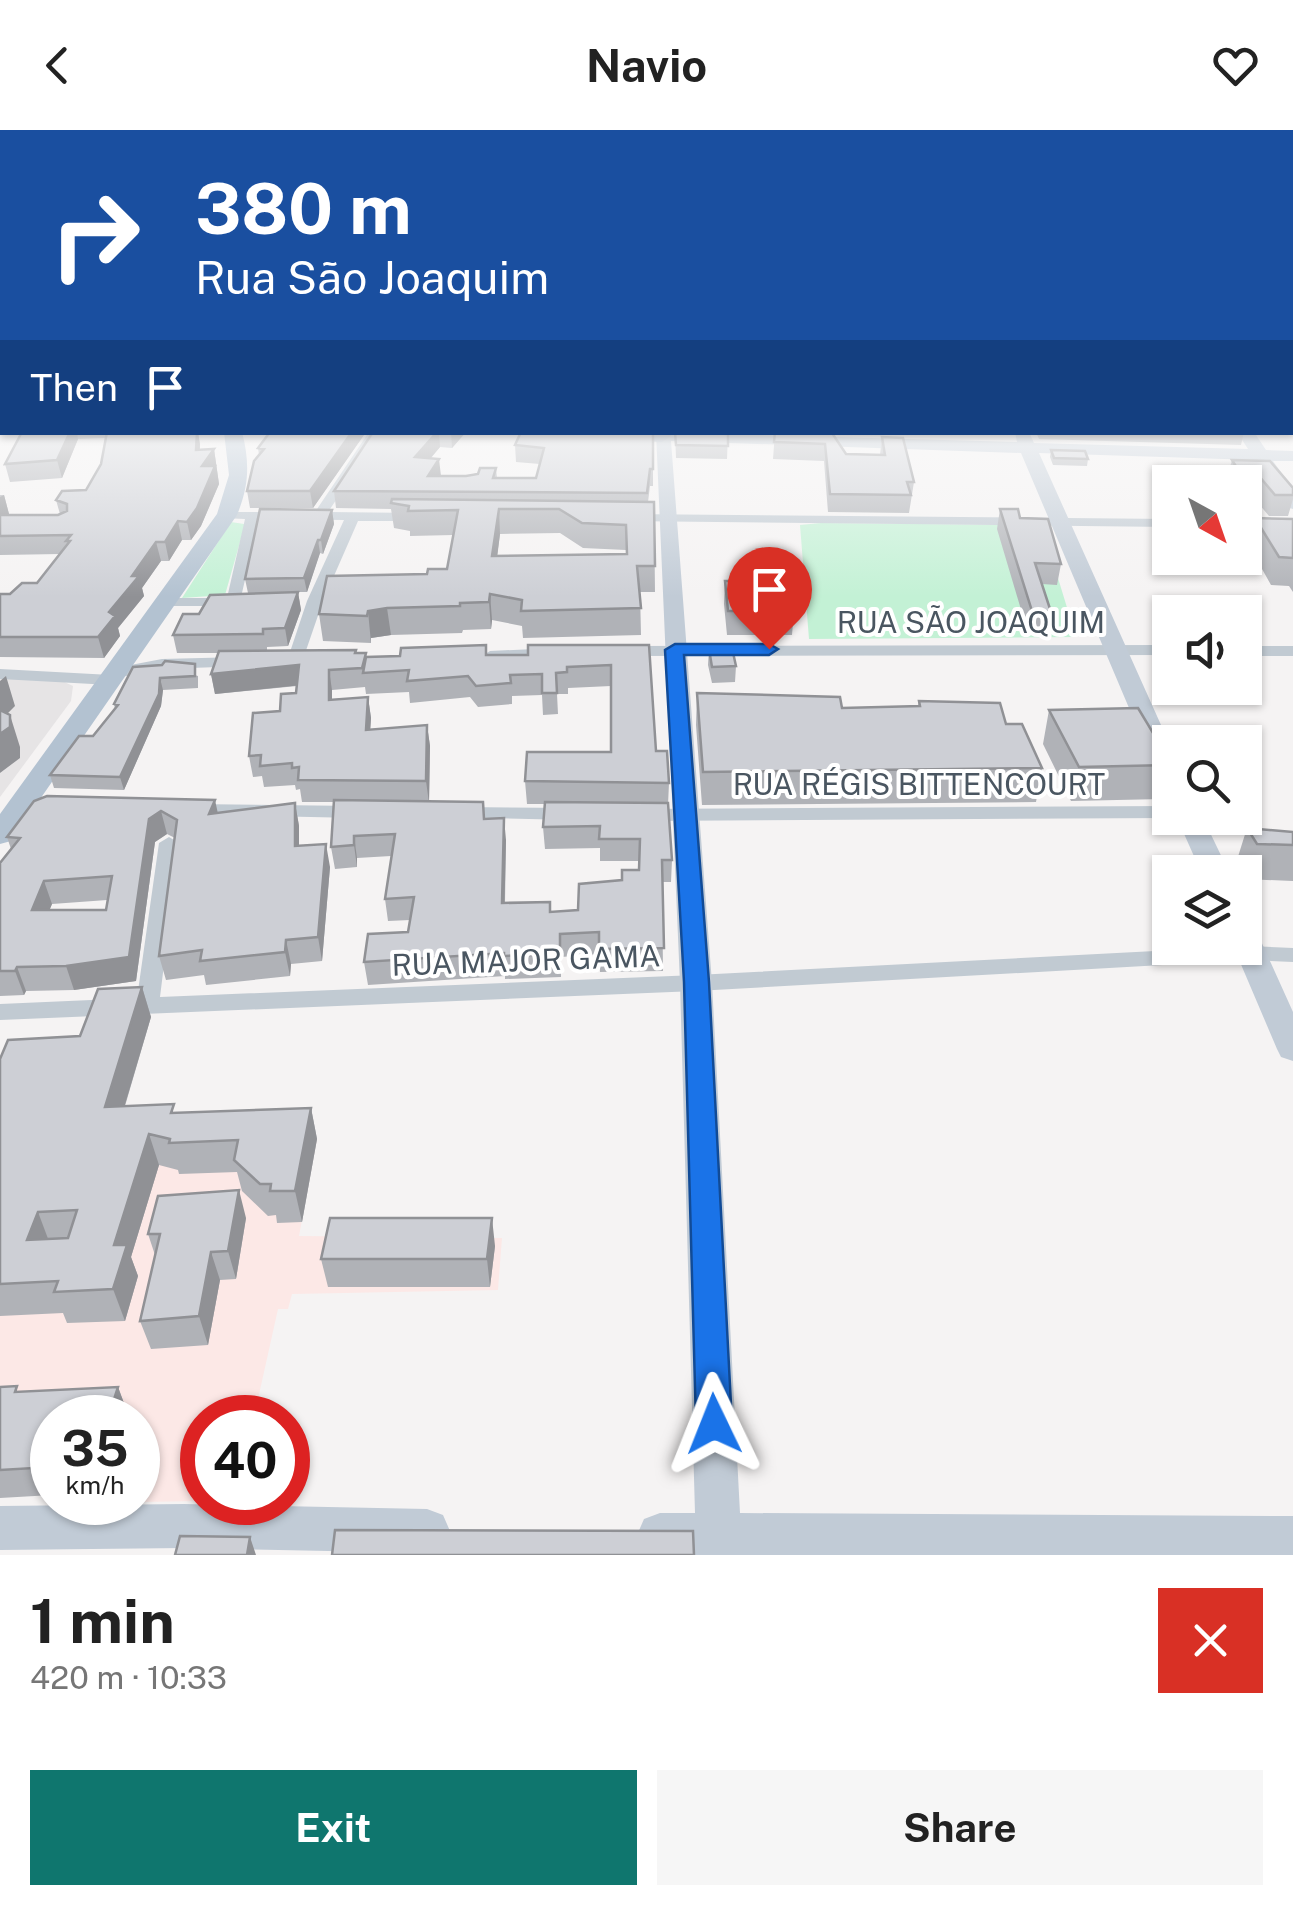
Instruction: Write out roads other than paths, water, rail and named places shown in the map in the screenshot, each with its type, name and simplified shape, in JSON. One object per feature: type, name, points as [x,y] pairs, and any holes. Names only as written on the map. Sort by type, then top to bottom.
[{"type":"main road","points":[[5,828],[227,516],[240,486],[241,464]]},
{"type":"street","points":[[318,517],[354,464]]},
{"type":"street","points":[[663,464],[696,982],[719,1546]]},
{"type":"street","points":[[1036,464],[1152,734]]},
{"type":"street","points":[[1267,464],[1293,503]]},
{"type":"street","points":[[227,516],[425,518]]},
{"type":"street","points":[[163,603],[242,602],[253,516]]},
{"type":"street","points":[[294,661],[307,602],[354,517]]},
{"type":"street","points":[[613,518],[1152,523]]},
{"type":"street","points":[[1262,524],[1293,524]]},
{"type":"street","name":"RUA SÃO JOAQUIM","points":[[600,652],[1152,650]]},
{"type":"street","points":[[1262,651],[1293,651]]},
{"type":"street","points":[[468,656],[581,652]]},
{"type":"street","points":[[276,661],[314,660]]},
{"type":"street","points":[[0,674],[113,677],[149,665],[257,662]]},
{"type":"street","points":[[174,810],[370,812]]},
{"type":"street","points":[[5,828],[38,811]]},
{"type":"street","name":"RUA RÉGIS BITTENCOURT","points":[[624,815],[1152,812]]},
{"type":"street","points":[[448,813],[585,814]]},
{"type":"street","points":[[148,1005],[169,843]]},
{"type":"street","name":"RUA MAJOR GAMA","points":[[1262,949],[1293,955]]},
{"type":"street","name":"RUA MAJOR GAMA","points":[[0,1012],[696,982],[1152,952]]},
{"type":"street","points":[[1256,965],[1293,1049]]},
{"type":"street","points":[[0,1528],[162,1541],[461,1531]]},
{"type":"street","points":[[620,1534],[719,1546],[1293,1539]]}]
